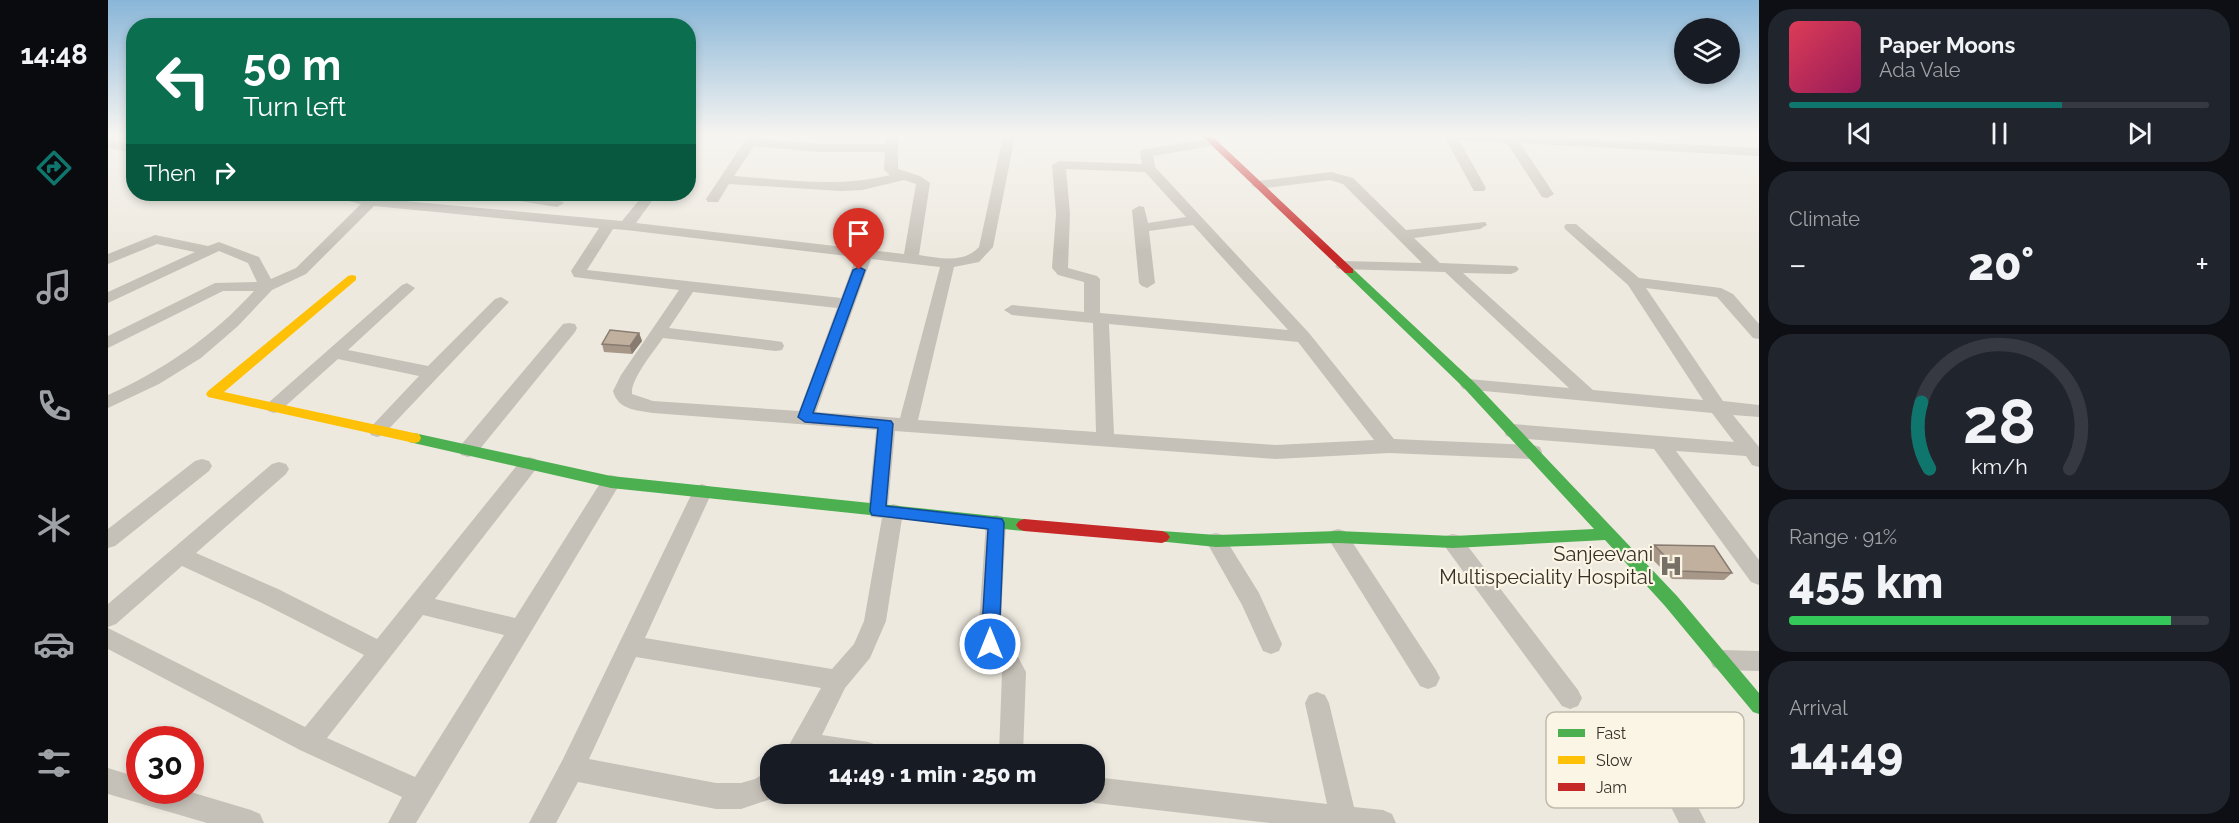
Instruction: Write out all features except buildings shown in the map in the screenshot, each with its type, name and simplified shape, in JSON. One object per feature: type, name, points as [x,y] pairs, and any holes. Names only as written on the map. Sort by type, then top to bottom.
[{"type":"street","points":[[713,199],[730,174]]},
{"type":"street","points":[[901,174],[915,178],[923,183],[911,259]]},
{"type":"street","points":[[402,201],[948,263],[972,260],[980,256],[986,247],[1001,174]]},
{"type":"street","points":[[1060,174],[1063,214],[1060,268],[1063,272],[1092,279],[1097,318],[1105,440]]},
{"type":"street","points":[[1155,174],[1303,337],[1389,446]]},
{"type":"street","points":[[1247,174],[1469,385],[1671,601],[1759,706]]},
{"type":"street","points":[[1472,174],[1479,188]]},
{"type":"street","points":[[1534,174],[1547,194]]},
{"type":"street","points":[[726,180],[852,186],[881,183],[904,176]]},
{"type":"street","points":[[1258,185],[1331,176],[1348,180],[1404,235],[1589,396]]},
{"type":"street","points":[[108,402],[186,361],[244,315],[267,287],[301,271],[372,201]]},
{"type":"street","points":[[544,201],[557,203]]},
{"type":"street","points":[[626,226],[646,201]]},
{"type":"street","points":[[1139,210],[1147,283]]},
{"type":"street","points":[[1141,228],[1196,220]]},
{"type":"street","points":[[609,224],[579,274],[847,304]]},
{"type":"street","points":[[1404,235],[1479,225]]},
{"type":"street","points":[[1571,227],[1634,282],[1718,407],[1755,455]]},
{"type":"street","points":[[108,260],[154,239],[208,250]]},
{"type":"street","points":[[108,298],[219,246],[254,260],[267,287]]},
{"type":"street","points":[[805,417],[865,254]]},
{"type":"street","points":[[907,426],[948,263]]},
{"type":"street","points":[[1343,266],[1511,269]]},
{"type":"street","points":[[352,278],[213,394],[610,482],[886,512],[1216,541],[1338,537],[1453,542],[1607,534]]},
{"type":"street","points":[[1634,282],[1721,293],[1759,334]]},
{"type":"street","points":[[108,343],[220,286],[267,287]]},
{"type":"street","points":[[274,406],[407,288]]},
{"type":"street","points":[[688,288],[627,379],[622,391],[624,398],[635,404],[1276,452],[1389,446],[1533,452]]},
{"type":"street","points":[[377,430],[501,302]]},
{"type":"street","points":[[1012,310],[1303,337]]},
{"type":"street","points":[[468,450],[568,328]]},
{"type":"street","points":[[658,332],[776,346]]},
{"type":"street","points":[[334,353],[432,373]]},
{"type":"street","points":[[1469,385],[1759,411]]},
{"type":"street","points":[[803,744],[837,680],[862,651],[875,621],[886,512],[886,424]]},
{"type":"street","points":[[1513,431],[1660,443],[1755,455]]},
{"type":"street","points":[[1660,443],[1759,576]]},
{"type":"street","points":[[309,742],[529,464]]},
{"type":"street","points":[[108,540],[202,466]]},
{"type":"street","points":[[108,617],[279,469]]},
{"type":"street","points":[[401,823],[610,482]]},
{"type":"street","points":[[542,823],[572,768],[702,492]]},
{"type":"street","points":[[996,523],[989,637],[990,644],[1012,664],[1014,672],[1011,744]]},
{"type":"street","points":[[1338,537],[1428,678]]},
{"type":"street","points":[[1216,541],[1251,600],[1271,644]]},
{"type":"street","points":[[1453,542],[1570,698]]},
{"type":"street","points":[[181,556],[270,596],[380,652]]},
{"type":"street","points":[[418,604],[520,629]]},
{"type":"street","points":[[108,638],[309,742],[420,792]]},
{"type":"street","points":[[630,646],[837,680]]},
{"type":"street","points":[[1720,660],[1759,661]]},
{"type":"street","points":[[1317,703],[1343,817]]},
{"type":"street","points":[[572,768],[716,796],[741,796],[760,791]]},
{"type":"street","points":[[108,781],[251,823]]},
{"type":"street","points":[[1105,792],[1227,815],[1343,817],[1383,823]]},
{"type":"street","points":[[1685,808],[1693,823]]},
{"type":"traffic: fast","points":[[1349,271],[1469,385],[1671,601],[1759,706]]},
{"type":"traffic: fast","points":[[414,438],[611,482],[1024,525]]},
{"type":"traffic: fast","points":[[1162,537],[1216,541],[1338,537],[1453,542],[1607,534]]},
{"type":"traffic: slow","points":[[352,278],[213,394],[414,438]]},
{"type":"traffic: jam","points":[[1247,174],[1349,271]]},
{"type":"traffic: jam","points":[[1024,525],[1162,537]]},
{"type":"place","name":"Sanjeevani Multispeciality Hospital","points":[[1671,566]]},
{"type":"route","points":[[859,270],[805,417],[886,424],[878,511],[996,523],[990,644]]}]
